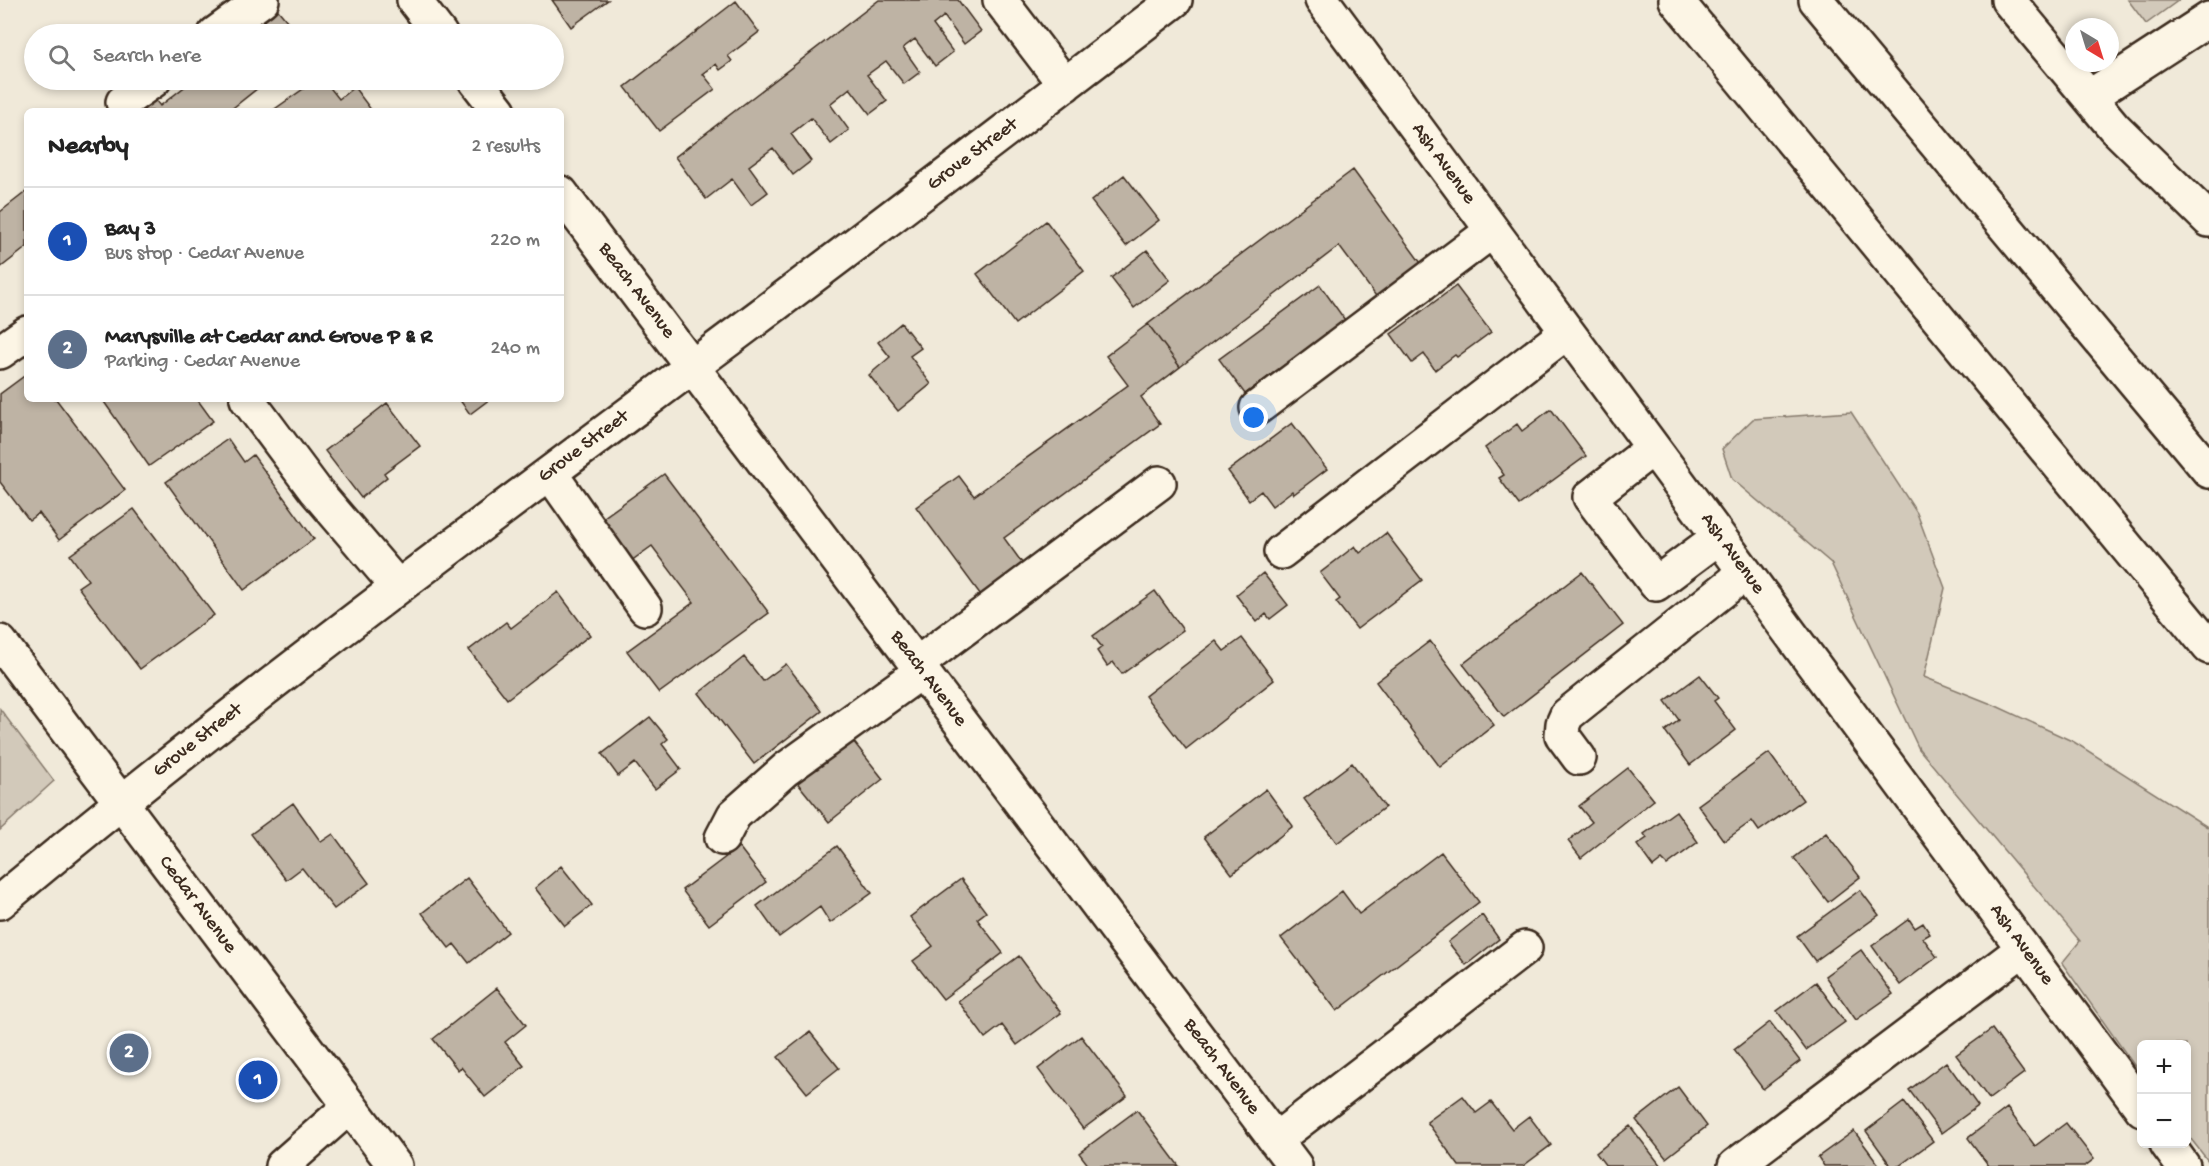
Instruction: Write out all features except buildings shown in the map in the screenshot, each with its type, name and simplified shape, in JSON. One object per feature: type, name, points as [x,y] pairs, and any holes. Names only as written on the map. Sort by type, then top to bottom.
[{"type":"main road","points":[[229,24],[262,0]]},
{"type":"main road","points":[[414,0],[432,24]]},
{"type":"main road","points":[[1000,0],[1065,85]]},
{"type":"main road","name":"Grove Street","points":[[0,902],[120,802],[397,586],[693,366],[1175,0]]},
{"type":"main road","name":"Ash Avenue","points":[[1322,0],[2137,1102]]},
{"type":"main road","points":[[1676,0],[2209,647]]},
{"type":"main road","points":[[1816,0],[2209,471]]},
{"type":"main road","points":[[2008,0],[2114,126],[2209,220]]},
{"type":"main road","points":[[2089,97],[2209,19]]},
{"type":"main road","points":[[123,102],[140,90]]},
{"type":"main road","points":[[483,90],[497,108]]},
{"type":"main road","name":"Beach Avenue","points":[[564,197],[1295,1166]]},
{"type":"main road","points":[[1257,408],[1492,231]]},
{"type":"main road","points":[[1281,552],[1567,332]]},
{"type":"main road","points":[[0,352],[24,335]]},
{"type":"main road","points":[[249,402],[315,490],[397,586]]},
{"type":"main road","points":[[1653,448],[1590,497],[1656,584],[1719,537]]},
{"type":"main road","points":[[550,472],[645,609]]},
{"type":"main road","points":[[722,838],[734,815],[786,769],[1159,483]]},
{"type":"main road","points":[[1579,758],[1562,735],[1563,724],[1568,715],[1745,573]]},
{"type":"main road","name":"Cedar Avenue","points":[[0,642],[395,1166]]},
{"type":"main road","points":[[1275,1140],[1525,948]]},
{"type":"main road","points":[[1735,1166],[2023,949]]},
{"type":"main road","points":[[282,1166],[351,1106]]},
{"type":"main road","points":[[2170,1148],[2183,1166]]},
{"type":"shaded area","points":[[2128,0],[2179,0],[2146,24]]},
{"type":"shaded area","points":[[1851,412],[1917,513],[1945,588],[1924,677],[1994,705],[2074,742],[2209,828],[2209,1162],[2191,1139],[2191,1040],[2137,1040],[2137,1069],[2062,963],[2080,941],[1919,749],[1831,563],[1732,479],[1722,449],[1753,419]]},
{"type":"shaded area","points":[[0,709],[54,781],[0,830]]},
{"type":"place","name":"Marysville at Cedar and Grove P & R","points":[[129,1053]]},
{"type":"place","name":"Bay 3","points":[[258,1080]]}]
